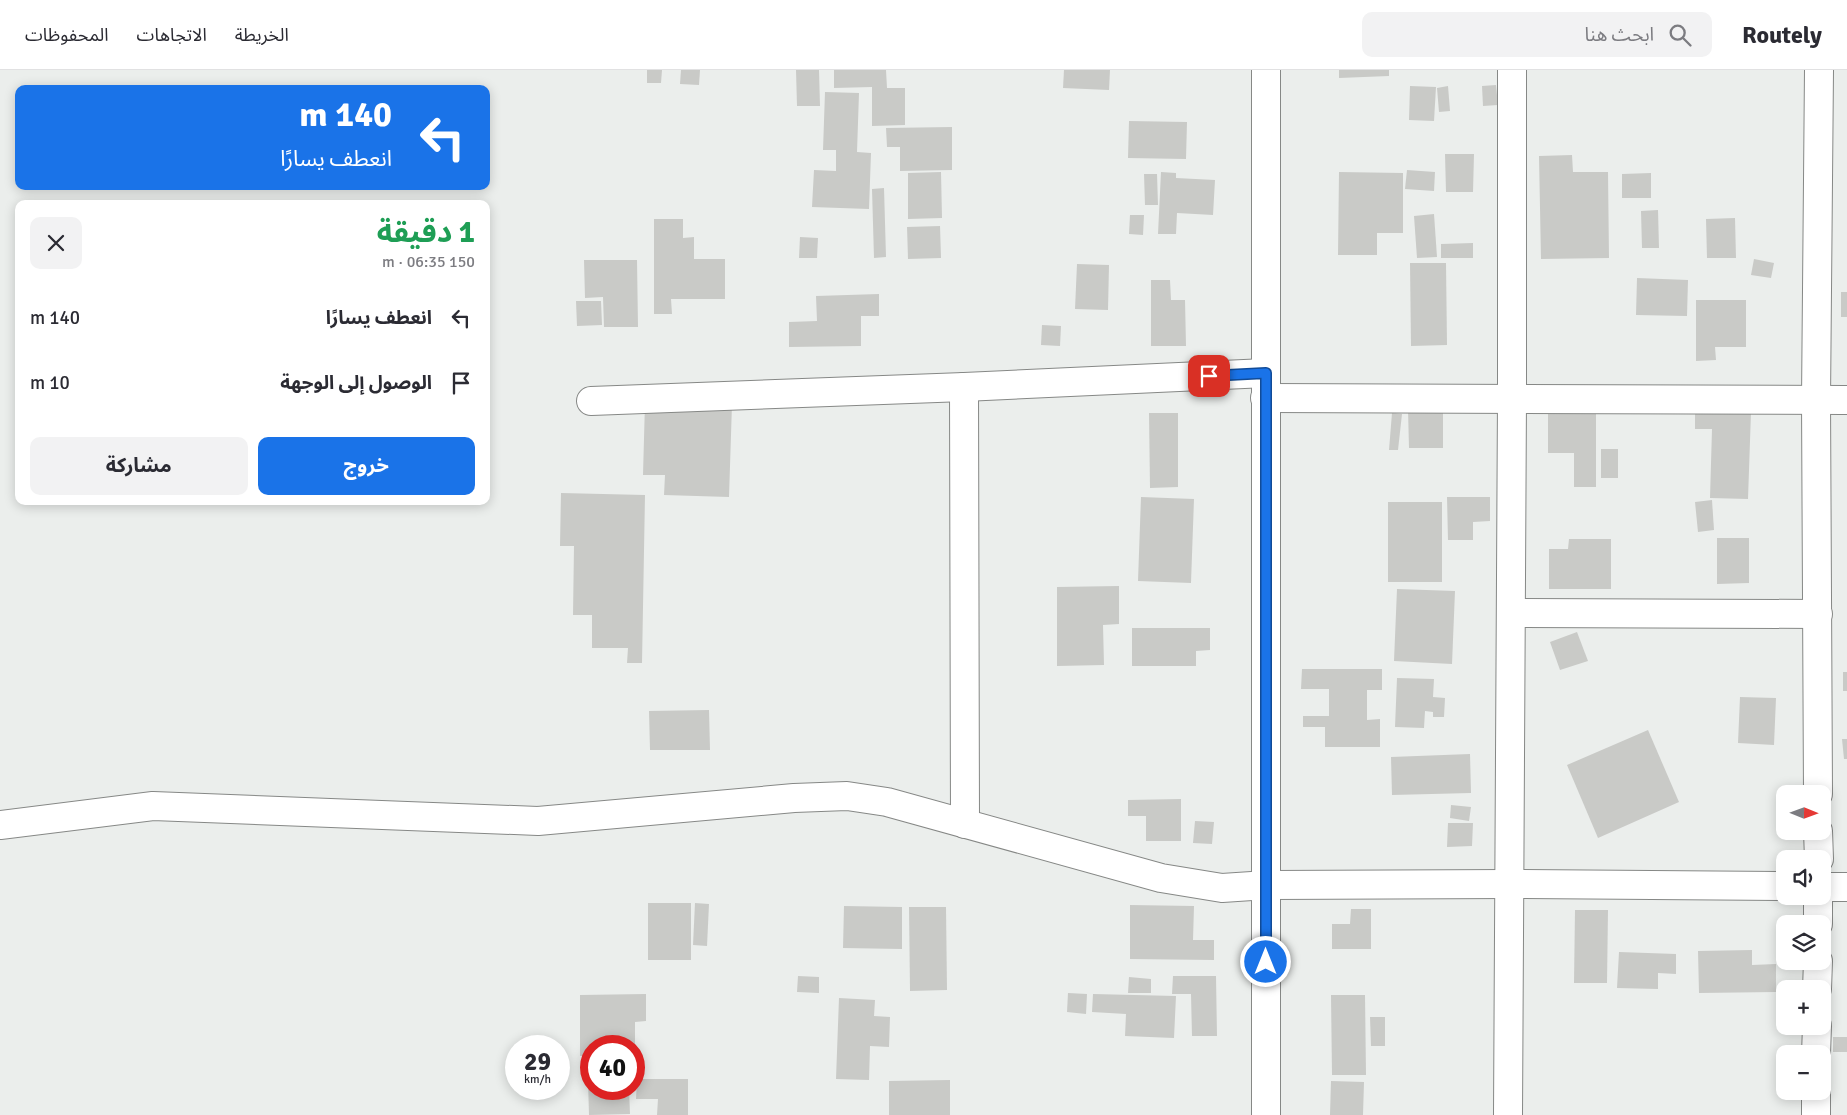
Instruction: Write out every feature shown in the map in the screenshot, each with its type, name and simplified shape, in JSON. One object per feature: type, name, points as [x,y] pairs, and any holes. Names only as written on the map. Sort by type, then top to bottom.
[{"type":"street","points":[[1266,70],[1266,1115]]},
{"type":"street","points":[[1508,1115],[1512,70]]},
{"type":"street","points":[[1818,785],[1816,400],[1819,70]]},
{"type":"street","points":[[591,400],[964,387],[1265,385],[1512,398],[1847,400]]},
{"type":"street","points":[[964,387],[965,824]]},
{"type":"street","points":[[1511,613],[1818,614]]},
{"type":"street","points":[[0,825],[153,806],[538,820],[794,798],[847,796],[887,802],[1161,878],[1222,888],[1267,885],[1509,884],[1776,886]]},
{"type":"street","points":[[1831,887],[1847,887]]},
{"type":"street","points":[[1816,1100],[1816,1115]]},
{"type":"building","points":[[647,70],[662,70],[661,83],[647,83]]},
{"type":"building","points":[[681,70],[700,70],[699,85],[680,84]]},
{"type":"building","points":[[796,70],[819,70],[820,106],[797,106]]},
{"type":"building","points":[[834,70],[886,70],[887,88],[905,88],[905,125],[872,126],[872,87],[834,88]]},
{"type":"building","points":[[1064,70],[1110,70],[1109,90],[1063,88]]},
{"type":"building","points":[[1339,70],[1389,70],[1389,76],[1339,78]]},
{"type":"building","points":[[1496,85],[1498,105],[1483,106],[1482,86]]},
{"type":"building","points":[[1410,86],[1436,87],[1434,121],[1409,120]]},
{"type":"building","points":[[1448,86],[1450,111],[1439,112],[1437,88]]},
{"type":"building","points":[[825,92],[859,93],[857,152],[871,153],[869,209],[812,207],[814,170],[836,171],[836,150],[823,150]]},
{"type":"building","points":[[1129,121],[1187,122],[1186,159],[1128,158]]},
{"type":"building","points":[[952,127],[952,170],[900,171],[900,147],[887,147],[886,128]]},
{"type":"building","points":[[1445,154],[1474,154],[1473,192],[1446,192]]},
{"type":"building","points":[[1572,155],[1573,172],[1608,172],[1609,258],[1541,259],[1539,156]]},
{"type":"building","points":[[1407,170],[1435,172],[1434,191],[1405,189]]},
{"type":"building","points":[[941,172],[942,218],[908,219],[908,173]]},
{"type":"building","points":[[1161,172],[1176,173],[1176,178],[1215,180],[1213,215],[1177,213],[1176,234],[1158,234]]},
{"type":"building","points":[[1339,172],[1403,173],[1403,233],[1377,233],[1377,255],[1338,255]]},
{"type":"building","points":[[1651,173],[1651,198],[1622,198],[1622,174]]},
{"type":"building","points":[[1144,174],[1157,174],[1158,205],[1145,205]]},
{"type":"building","points":[[884,188],[886,257],[874,258],[872,189]]},
{"type":"building","points":[[1658,210],[1659,248],[1642,248],[1641,211]]},
{"type":"building","points":[[1434,214],[1437,257],[1417,258],[1414,216]]},
{"type":"building","points":[[1130,215],[1144,215],[1143,235],[1129,234]]},
{"type":"building","points":[[1735,218],[1736,258],[1707,258],[1706,219]]},
{"type":"building","points":[[654,219],[683,219],[683,238],[694,237],[694,259],[725,259],[725,299],[671,299],[672,314],[654,314]]},
{"type":"building","points":[[940,226],[941,258],[908,259],[907,227]]},
{"type":"building","points":[[800,237],[818,238],[817,258],[799,258]]},
{"type":"building","points":[[1473,243],[1473,258],[1441,258],[1441,244]]},
{"type":"building","points":[[1754,259],[1774,263],[1771,278],[1751,275]]},
{"type":"building","points":[[584,260],[637,260],[638,327],[604,327],[603,297],[585,298]]},
{"type":"building","points":[[1410,263],[1446,263],[1447,345],[1411,346]]},
{"type":"building","points":[[1077,264],[1109,265],[1108,310],[1075,309]]},
{"type":"building","points":[[1637,278],[1688,280],[1687,316],[1636,315]]},
{"type":"building","points":[[1151,280],[1170,280],[1171,300],[1185,300],[1186,346],[1151,346]]},
{"type":"building","points":[[1841,292],[1847,292],[1847,317],[1841,317]]},
{"type":"building","points":[[879,294],[879,316],[861,316],[861,346],[789,347],[789,322],[817,321],[816,296]]},
{"type":"building","points":[[1696,300],[1746,300],[1746,347],[1715,347],[1716,360],[1696,361]]},
{"type":"building","points":[[576,301],[601,301],[602,325],[577,326]]},
{"type":"building","points":[[1042,325],[1061,326],[1060,346],[1041,345]]},
{"type":"building","points":[[645,402],[732,404],[729,497],[664,495],[665,475],[643,475]]},
{"type":"building","points":[[1408,409],[1443,409],[1443,448],[1409,448]]},
{"type":"building","points":[[1695,410],[1751,412],[1748,499],[1710,498],[1712,429],[1695,429]]},
{"type":"building","points":[[1548,411],[1596,411],[1596,487],[1574,487],[1574,453],[1548,453]]},
{"type":"building","points":[[1149,413],[1178,413],[1178,487],[1150,488]]},
{"type":"building","points":[[1392,413],[1402,414],[1398,450],[1389,450]]},
{"type":"building","points":[[1601,449],[1618,449],[1618,478],[1601,478]]},
{"type":"building","points":[[561,493],[645,495],[642,663],[627,663],[628,648],[592,648],[592,615],[573,615],[574,546],[560,546]]},
{"type":"building","points":[[1141,497],[1194,499],[1191,583],[1138,581]]},
{"type":"building","points":[[1447,497],[1490,497],[1490,521],[1473,522],[1473,540],[1448,540]]},
{"type":"building","points":[[1712,500],[1714,530],[1698,532],[1695,502]]},
{"type":"building","points":[[1388,502],[1442,502],[1442,582],[1388,582]]},
{"type":"building","points":[[1717,538],[1749,538],[1749,583],[1717,584]]},
{"type":"building","points":[[1569,539],[1611,539],[1611,589],[1549,589],[1549,549],[1568,549]]},
{"type":"building","points":[[1119,586],[1119,624],[1103,625],[1104,665],[1057,666],[1057,587]]},
{"type":"building","points":[[1397,589],[1455,591],[1452,664],[1394,661]]},
{"type":"building","points":[[1132,628],[1210,628],[1210,650],[1196,651],[1196,666],[1132,666]]},
{"type":"building","points":[[1577,632],[1588,661],[1560,670],[1550,642]]},
{"type":"building","points":[[1302,669],[1382,669],[1382,690],[1367,690],[1367,720],[1380,719],[1380,747],[1325,747],[1325,727],[1303,727],[1303,716],[1329,716],[1329,689],[1301,689]]},
{"type":"building","points":[[1843,672],[1847,672],[1847,691],[1843,691]]},
{"type":"building","points":[[1397,678],[1434,679],[1433,697],[1445,698],[1444,717],[1433,717],[1433,712],[1425,711],[1424,728],[1395,727]]},
{"type":"building","points":[[1740,697],[1776,698],[1774,745],[1738,743]]},
{"type":"building","points":[[709,710],[710,750],[650,750],[649,711]]},
{"type":"building","points":[[1648,730],[1679,802],[1598,838],[1567,765]]},
{"type":"building","points":[[1842,739],[1847,739],[1847,759],[1844,759]]},
{"type":"building","points":[[1470,754],[1471,793],[1392,795],[1391,757]]},
{"type":"building","points":[[1181,799],[1181,841],[1146,841],[1146,816],[1128,816],[1128,800]]},
{"type":"building","points":[[1451,805],[1471,807],[1469,821],[1450,818]]},
{"type":"building","points":[[1195,821],[1214,822],[1212,844],[1193,843]]},
{"type":"building","points":[[1448,823],[1473,823],[1472,846],[1447,847]]},
{"type":"building","points":[[648,903],[691,903],[691,960],[648,960]]},
{"type":"building","points":[[695,903],[709,904],[707,946],[693,945]]},
{"type":"building","points":[[1130,905],[1194,906],[1193,940],[1214,940],[1214,960],[1130,959]]},
{"type":"building","points":[[844,906],[902,907],[902,949],[843,948]]},
{"type":"building","points":[[909,907],[946,907],[947,990],[910,991]]},
{"type":"building","points":[[1351,909],[1371,909],[1371,949],[1332,949],[1332,924],[1350,924]]},
{"type":"building","points":[[1575,910],[1608,910],[1607,983],[1574,983]]},
{"type":"building","points":[[1752,950],[1752,965],[1776,964],[1776,992],[1699,993],[1698,951]]},
{"type":"building","points":[[1619,952],[1676,954],[1676,974],[1658,973],[1658,989],[1617,988]]},
{"type":"building","points":[[798,976],[819,977],[819,993],[797,992]]},
{"type":"building","points":[[1173,976],[1216,976],[1217,1036],[1192,1036],[1191,994],[1172,994]]},
{"type":"building","points":[[1129,977],[1151,979],[1151,993],[1128,993]]},
{"type":"building","points":[[1068,993],[1087,994],[1086,1014],[1067,1012]]},
{"type":"building","points":[[646,994],[646,1021],[635,1022],[635,1035],[580,1035],[580,995]]},
{"type":"building","points":[[1093,994],[1176,996],[1174,1038],[1125,1036],[1126,1014],[1092,1012]]},
{"type":"building","points":[[1331,995],[1365,995],[1366,1075],[1332,1075]]},
{"type":"building","points":[[839,998],[875,1000],[874,1016],[890,1017],[889,1047],[870,1046],[869,1080],[836,1079]]},
{"type":"building","points":[[1370,1017],[1385,1017],[1385,1046],[1371,1046]]},
{"type":"building","points":[[1833,1037],[1847,1037],[1847,1052],[1833,1052]]},
{"type":"building","points":[[645,1079],[688,1079],[688,1115],[657,1115],[658,1099],[645,1099]]},
{"type":"building","points":[[950,1080],[950,1115],[889,1115],[889,1081]]},
{"type":"building","points":[[1331,1081],[1364,1082],[1363,1115],[1330,1115]]},
{"type":"building","points":[[589,1100],[629,1100],[630,1114],[589,1115]]},
{"type":"route","points":[[1209,376],[1266,373],[1266,962]]}]
